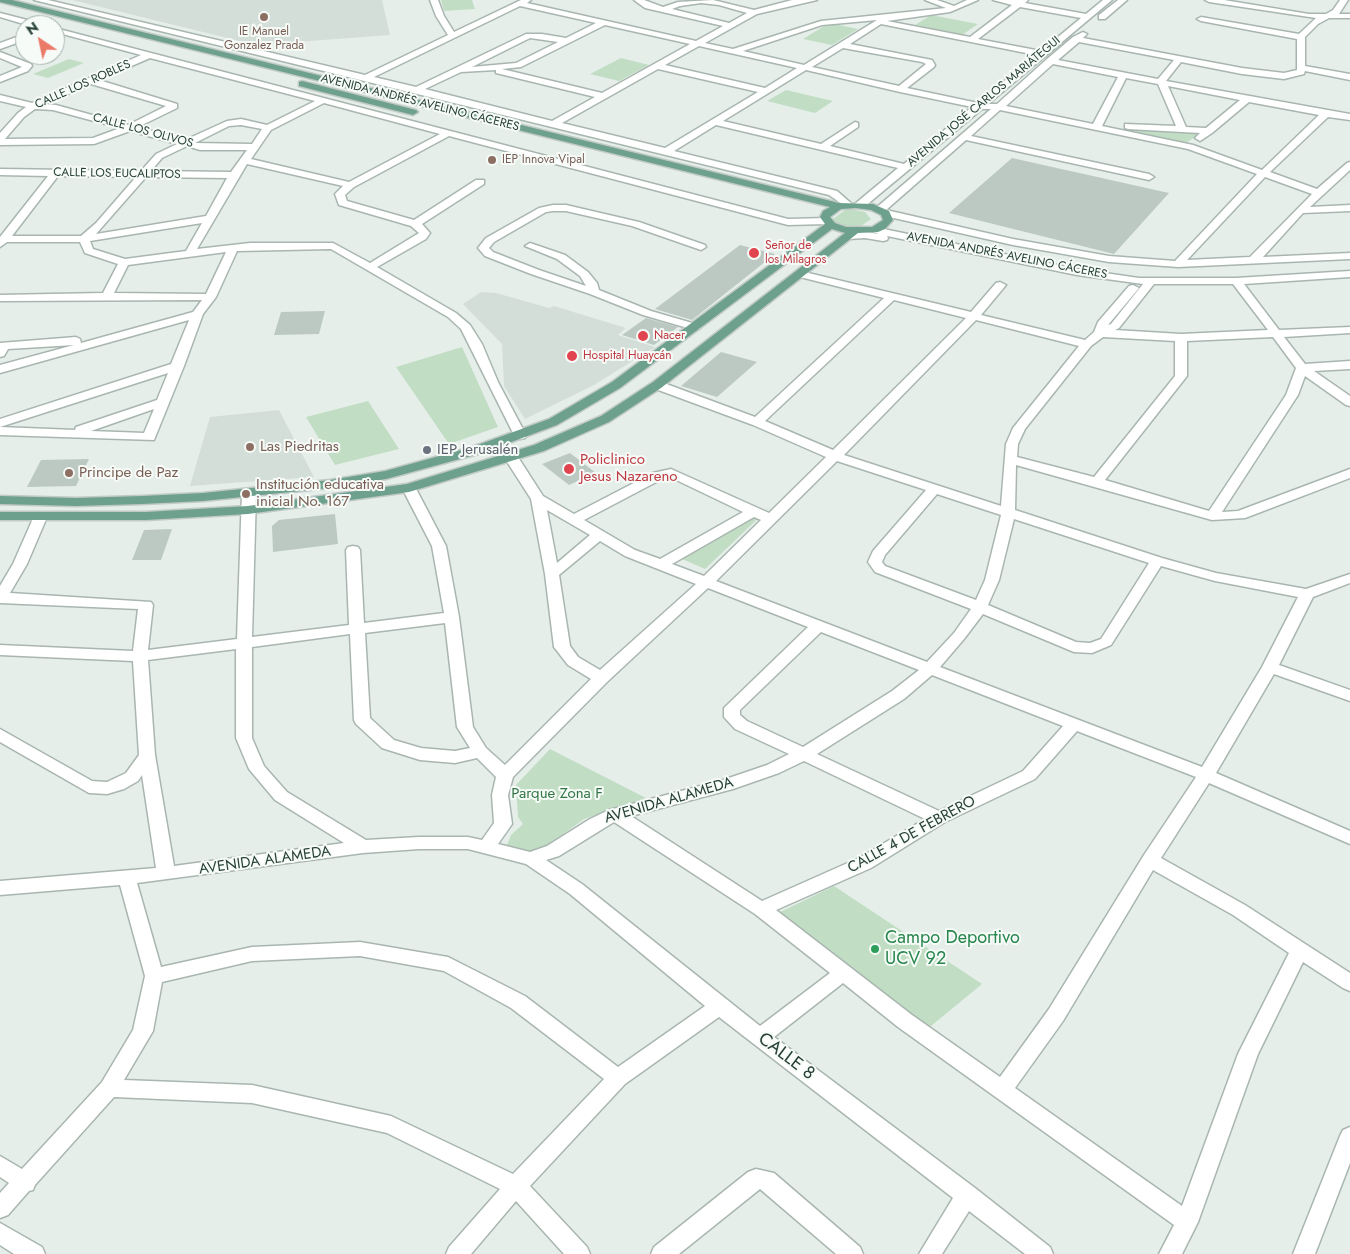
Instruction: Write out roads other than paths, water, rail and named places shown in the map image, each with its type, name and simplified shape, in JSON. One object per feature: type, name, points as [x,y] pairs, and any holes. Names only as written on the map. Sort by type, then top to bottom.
[{"type":"main road","name":"AVENIDA ANDRÉS AVELINO CÁCERES","points":[[2,0],[843,206]]},
{"type":"main road","name":"AVENIDA ANDRÉS AVELINO CÁCERES","points":[[0,7],[419,114]]},
{"type":"main road","points":[[646,169],[828,219],[851,234]]},
{"type":"main road","points":[[0,500],[76,502],[142,500],[249,492],[330,484],[386,475],[430,464],[520,435],[553,422],[580,407],[650,361],[695,327],[843,206],[860,205],[882,212],[888,220],[886,224],[874,230],[851,234],[675,369],[658,385],[605,419],[539,448],[410,488],[248,510],[146,516],[0,516]]},
{"type":"main road","points":[[650,361],[675,369]]},
{"type":"street","name":"AVENIDA ANDRÉS AVELINO CÁCERES","points":[[38,0],[417,90],[833,193],[843,206]]},
{"type":"street","points":[[434,0],[440,16],[453,37]]},
{"type":"street","points":[[638,0],[648,6],[729,25]]},
{"type":"street","points":[[553,124],[754,12],[778,5],[813,0]]},
{"type":"street","points":[[929,0],[955,8]]},
{"type":"street","points":[[734,52],[786,36],[821,22],[941,12],[974,0]]},
{"type":"street","points":[[996,0],[1022,2],[1087,17]]},
{"type":"street","name":"AVENIDA JOSÉ CARLOS MARIÁTEGUI","points":[[860,205],[1108,0]]},
{"type":"street","name":"AVENIDA JOSÉ CARLOS MARIÁTEGUI","points":[[882,212],[1050,61],[1123,0]]},
{"type":"street","points":[[1253,0],[1279,12]]},
{"type":"street","points":[[1076,39],[1242,71],[1284,76],[1301,72],[1301,37],[1314,22],[1336,12],[1344,0]]},
{"type":"street","points":[[664,10],[678,4],[701,1],[719,3],[754,12]]},
{"type":"street","points":[[366,78],[524,2],[603,23],[978,106],[998,107],[1097,126],[1190,147],[1318,193]]},
{"type":"street","points":[[972,40],[1022,2]]},
{"type":"street","points":[[1208,11],[1350,16]]},
{"type":"street","points":[[1208,11],[1301,37]]},
{"type":"street","points":[[0,15],[15,19]]},
{"type":"street","points":[[667,151],[888,16]]},
{"type":"street","points":[[880,22],[1041,54]]},
{"type":"street","points":[[458,71],[518,66],[603,23]]},
{"type":"street","name":"AVENIDA ANDRÉS AVELINO CÁCERES","points":[[65,33],[788,222],[828,219]]},
{"type":"street","points":[[417,90],[529,36],[542,36],[568,41]]},
{"type":"street","points":[[0,46],[15,41]]},
{"type":"street","points":[[842,45],[929,62],[931,65],[900,89]]},
{"type":"street","points":[[0,56],[25,63],[28,66],[0,79]]},
{"type":"street","name":"CALLE LOS ROBLES","points":[[0,140],[21,115],[33,106],[149,56]]},
{"type":"street","points":[[1161,81],[1180,58]]},
{"type":"street","points":[[1050,61],[1350,117]]},
{"type":"street","points":[[656,66],[766,91]]},
{"type":"street","points":[[1301,68],[1350,77]]},
{"type":"street","points":[[489,69],[602,96]]},
{"type":"street","points":[[1097,126],[1123,75]]},
{"type":"street","points":[[0,140],[94,141],[129,128],[174,106],[92,81]]},
{"type":"street","points":[[1161,81],[1182,129]]},
{"type":"street","name":"CALLE LOS OLIVOS","points":[[0,98],[33,106],[53,107],[200,147],[253,148]]},
{"type":"street","points":[[1190,147],[1247,99]]},
{"type":"street","points":[[189,255],[234,175],[268,128],[322,101]]},
{"type":"street","points":[[1178,264],[1263,174],[1326,114]]},
{"type":"street","points":[[84,239],[100,225],[159,156],[226,124],[241,122],[268,128]]},
{"type":"street","points":[[715,122],[905,167]]},
{"type":"street","points":[[822,148],[855,125]]},
{"type":"street","points":[[1097,126],[1208,131]]},
{"type":"street","points":[[370,267],[422,237],[425,233],[415,224],[343,203],[340,194],[350,185],[448,133]]},
{"type":"street","points":[[964,137],[1149,177]]},
{"type":"street","points":[[244,160],[350,185]]},
{"type":"street","points":[[1252,262],[1300,210],[1350,165]]},
{"type":"street","name":"CALLE LOS EUCALIPTOS","points":[[0,172],[234,175]]},
{"type":"street","points":[[1,242],[54,173]]},
{"type":"street","points":[[415,224],[480,182]]},
{"type":"street","points":[[695,327],[647,313],[514,264],[489,254],[483,248],[498,236],[543,210],[553,208],[566,208],[635,224],[701,247]]},
{"type":"street","points":[[1300,210],[1350,208]]},
{"type":"street","name":"AVENIDA ANDRÉS AVELINO CÁCERES","points":[[882,212],[1072,254],[1178,264],[1350,256]]},
{"type":"street","points":[[1,242],[84,239],[209,219]]},
{"type":"street","name":"AVENIDA ANDRÉS AVELINO CÁCERES","points":[[874,230],[1076,272],[1140,281],[1236,281],[1350,274]]},
{"type":"street","points":[[851,234],[880,237],[1029,273],[1118,285],[1140,281]]},
{"type":"street","points":[[84,239],[89,251],[124,262],[250,246],[333,246],[452,315],[466,327],[520,435]]},
{"type":"street","points":[[530,246],[561,257],[584,274],[591,282],[594,292]]},
{"type":"street","points":[[0,431],[72,432],[149,437],[197,314],[210,297],[233,249]]},
{"type":"street","points":[[108,296],[111,285],[124,262]]},
{"type":"street","points":[[800,274],[1087,344]]},
{"type":"street","name":"AVENIDA ALAMEDA","points":[[0,888],[166,874],[363,847],[419,843],[468,843],[532,859],[553,851],[596,823],[616,814],[727,785],[773,769],[805,754],[898,695],[929,670],[959,636],[980,607],[992,580],[1008,514],[1010,459],[1012,444],[1019,428],[1087,344],[1100,332],[1115,326],[1152,280]]},
{"type":"street","name":"AVENIDA ALAMEDA","points":[[1100,332],[1102,324],[1140,281]]},
{"type":"street","points":[[1236,281],[1275,335],[1302,368],[1350,402]]},
{"type":"street","points":[[487,847],[503,824],[500,795],[505,775],[601,678],[705,583],[835,456],[973,317],[1000,285]]},
{"type":"street","points":[[757,422],[891,296]]},
{"type":"street","points":[[0,298],[210,297]]},
{"type":"street","points":[[0,370],[197,314]]},
{"type":"street","points":[[1100,332],[1181,338],[1350,330]]},
{"type":"street","points":[[0,353],[4,346],[110,338]]},
{"type":"street","points":[[1097,482],[1181,376],[1181,338]]},
{"type":"street","points":[[1302,368],[1350,365]]},
{"type":"street","points":[[0,423],[178,366]]},
{"type":"street","points":[[1212,516],[1292,395],[1302,368]]},
{"type":"street","points":[[658,385],[757,422],[835,456],[934,490],[1157,561],[1215,577],[1307,594],[1350,578]]},
{"type":"street","points":[[72,432],[163,402]]},
{"type":"street","points":[[511,457],[538,499],[552,574],[562,648],[573,662],[601,678]]},
{"type":"street","points":[[1010,459],[1212,516],[1240,516],[1350,473]]},
{"type":"street","points":[[573,520],[658,476],[671,473],[770,519]]},
{"type":"street","points":[[410,488],[440,546],[452,617],[465,727],[480,752],[505,775]]},
{"type":"street","points":[[934,490],[878,554],[875,562],[880,569],[980,607],[1074,647],[1092,648],[1106,642],[1157,561]]},
{"type":"street","points":[[249,492],[244,644],[244,738],[256,769],[281,796],[363,847]]},
{"type":"street","points":[[538,499],[630,553],[929,670],[1206,775],[1350,838]]},
{"type":"street","points":[[660,565],[753,512]]},
{"type":"street","points":[[40,517],[20,564],[0,598],[146,605],[140,656],[147,755],[166,874]]},
{"type":"street","points":[[552,574],[599,535]]},
{"type":"street","points":[[353,550],[362,720],[388,744],[420,754],[455,757],[480,752]]},
{"type":"street","points":[[1002,1090],[1056,1015],[1150,860],[1206,775],[1270,667],[1307,594]]},
{"type":"street","points":[[0,650],[140,656],[452,617]]},
{"type":"street","points":[[818,626],[732,708],[732,717],[740,725],[939,818]]},
{"type":"street","points":[[1270,667],[1350,696]]},
{"type":"street","name":"CALLE 4 DE FEBRERO","points":[[761,909],[865,863],[939,818],[1029,775],[1074,724]]},
{"type":"street","points":[[0,735],[89,787],[107,788],[118,785],[132,777],[147,755]]},
{"type":"street","points":[[616,814],[761,909],[905,1022],[1187,1222]]},
{"type":"street","name":"CALLE 8","points":[[532,859],[576,889],[720,1006],[1042,1254]]},
{"type":"street","points":[[1150,860],[1239,910],[1350,983]]},
{"type":"street","points":[[0,1208],[25,1183],[108,1088],[143,1031],[154,976],[127,878]]},
{"type":"street","points":[[154,976],[252,954],[360,950],[448,964],[518,1002],[618,1078]]},
{"type":"street","points":[[1170,1254],[1187,1222],[1248,1054],[1300,950]]},
{"type":"street","points":[[760,1037],[843,973]]},
{"type":"street","points":[[457,1254],[516,1186],[618,1078],[720,1006]]},
{"type":"street","points":[[108,1088],[252,1094],[391,1125],[516,1186],[579,1254]]},
{"type":"street","points":[[1304,1254],[1350,1136]]},
{"type":"street","points":[[0,1166],[25,1183]]},
{"type":"street","points":[[662,1254],[756,1179],[766,1180],[852,1254]]},
{"type":"street","points":[[930,1254],[967,1195]]},
{"type":"street","points":[[0,1233],[34,1254]]},
{"type":"place","name":"IE Manuel Gonzalez Prada","points":[[264,17]]},
{"type":"place","name":"IEP Innova Vipal","points":[[492,160]]},
{"type":"place","name":"Señor de los Milagros","points":[[754,253]]},
{"type":"place","name":"Nacer","points":[[643,336]]},
{"type":"place","name":"Hospital Huaycán","points":[[572,356]]},
{"type":"place","name":"Las Piedritas","points":[[250,447]]},
{"type":"place","name":"IEP Jerusalén","points":[[427,450]]},
{"type":"place","name":"Policlinico Jesus Nazareno","points":[[569,469]]},
{"type":"place","name":"Principe de Paz","points":[[69,473]]},
{"type":"place","name":"Institución educativa inicial No. 167","points":[[246,494]]},
{"type":"place","name":"Campo Deportivo UCV 92","points":[[875,949]]},
{"type":"park label","name":"Parque Zona F","points":[[557,794]]}]
